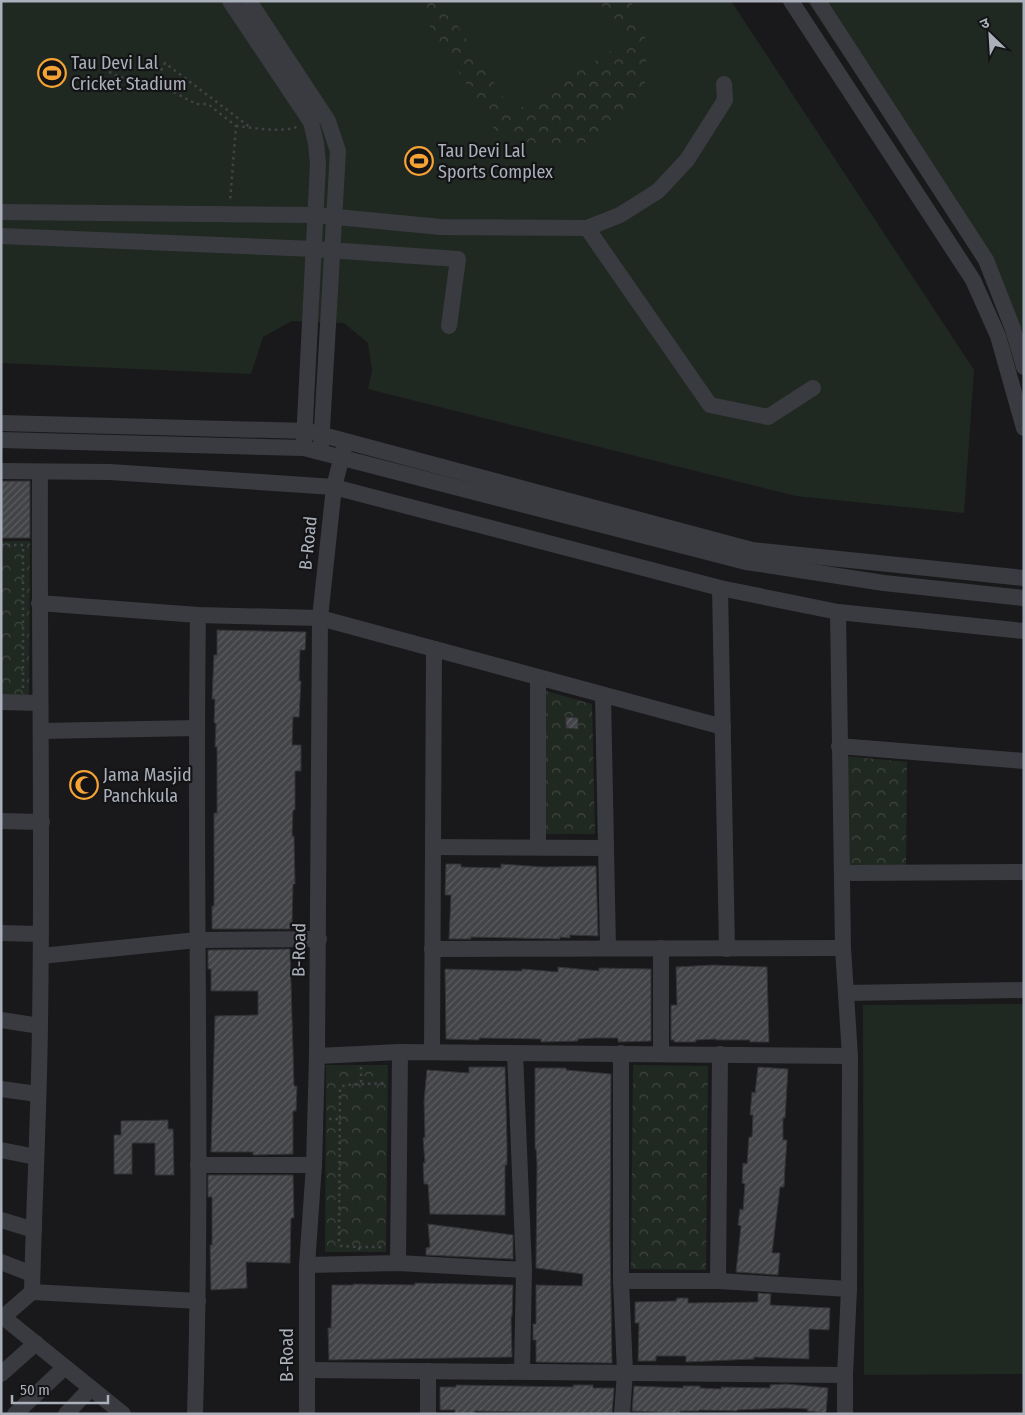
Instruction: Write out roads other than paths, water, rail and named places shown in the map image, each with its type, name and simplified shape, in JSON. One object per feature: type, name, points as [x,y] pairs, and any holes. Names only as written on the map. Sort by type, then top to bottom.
[{"type":"street","points":[[230,1],[311,122],[316,143],[318,164],[316,216],[304,448]]},
{"type":"street","points":[[249,1],[328,121],[338,151],[320,452]]},
{"type":"street","points":[[791,1],[973,280],[998,336],[1024,428]]},
{"type":"street","points":[[818,1],[986,260],[1013,329],[1024,367]]},
{"type":"street","points":[[1,212],[316,216],[441,227],[587,228],[620,215],[658,191],[664,185],[687,160],[725,100],[724,84]]},
{"type":"street","points":[[587,228],[710,406],[768,417],[814,388]]},
{"type":"street","points":[[1,236],[314,248],[332,251],[458,259],[449,326]]},
{"type":"street","points":[[1,423],[305,431],[752,550],[1024,578]]},
{"type":"street","points":[[1,440],[304,448],[746,562],[884,583],[1024,598]]},
{"type":"street","name":"B-Road","points":[[307,1414],[308,1265],[318,1056],[320,618],[334,487],[346,441]]},
{"type":"street","points":[[1,470],[110,472],[334,487],[720,588],[838,612],[1024,631]]},
{"type":"street","points":[[32,1292],[41,956],[40,472]]},
{"type":"street","points":[[720,588],[727,949]]},
{"type":"street","points":[[39,604],[198,615],[320,618],[723,727]]},
{"type":"street","points":[[838,612],[843,948],[850,1056],[849,1288],[845,1414]]},
{"type":"street","points":[[195,1414],[198,1301],[196,728],[198,615]]},
{"type":"street","points":[[432,1052],[434,649]]},
{"type":"street","points":[[538,678],[538,847]]},
{"type":"street","points":[[603,695],[608,948]]},
{"type":"street","points":[[1,702],[40,703]]},
{"type":"street","points":[[41,730],[196,728]]},
{"type":"street","points":[[839,746],[1024,761]]},
{"type":"street","points":[[1,821],[42,822]]},
{"type":"street","points":[[433,847],[606,848]]},
{"type":"street","points":[[843,873],[1024,872]]},
{"type":"street","points":[[1,933],[41,934]]},
{"type":"street","points":[[41,956],[197,940],[319,940]]},
{"type":"street","points":[[661,948],[661,1054]]},
{"type":"street","points":[[432,949],[843,948]]},
{"type":"street","points":[[846,994],[1024,990]]},
{"type":"street","points":[[1,1020],[40,1026]]},
{"type":"street","points":[[398,1264],[400,1052]]},
{"type":"street","points":[[318,1056],[400,1052],[850,1056]]},
{"type":"street","points":[[515,1052],[524,1270],[522,1371]]},
{"type":"street","points":[[621,1053],[620,1281],[625,1372],[622,1414]]},
{"type":"street","points":[[718,1281],[720,1054]]},
{"type":"street","points":[[1,1089],[38,1094]]},
{"type":"street","points":[[1,1150],[36,1157]]},
{"type":"street","points":[[198,1165],[314,1165]]},
{"type":"street","points":[[1,1220],[34,1230]]},
{"type":"street","points":[[1,1262],[32,1274]]},
{"type":"street","points":[[308,1265],[398,1264],[524,1270]]},
{"type":"street","points":[[620,1281],[718,1281],[849,1288]]},
{"type":"street","points":[[120,1413],[65,1366],[2,1318],[32,1292],[198,1301]]},
{"type":"street","points":[[1,1374],[36,1343]]},
{"type":"street","points":[[15,1414],[65,1366]]},
{"type":"street","points":[[307,1370],[845,1375]]},
{"type":"street","points":[[428,1371],[428,1414]]},
{"type":"street","points":[[66,1414],[91,1388]]},
{"type":"place","name":"Tau Devi Lal Cricket Stadium","points":[[52,73]]},
{"type":"place","name":"Tau Devi Lal Sports Complex","points":[[419,161]]},
{"type":"place","name":"Jama Masjid Panchkula","points":[[84,785]]}]
